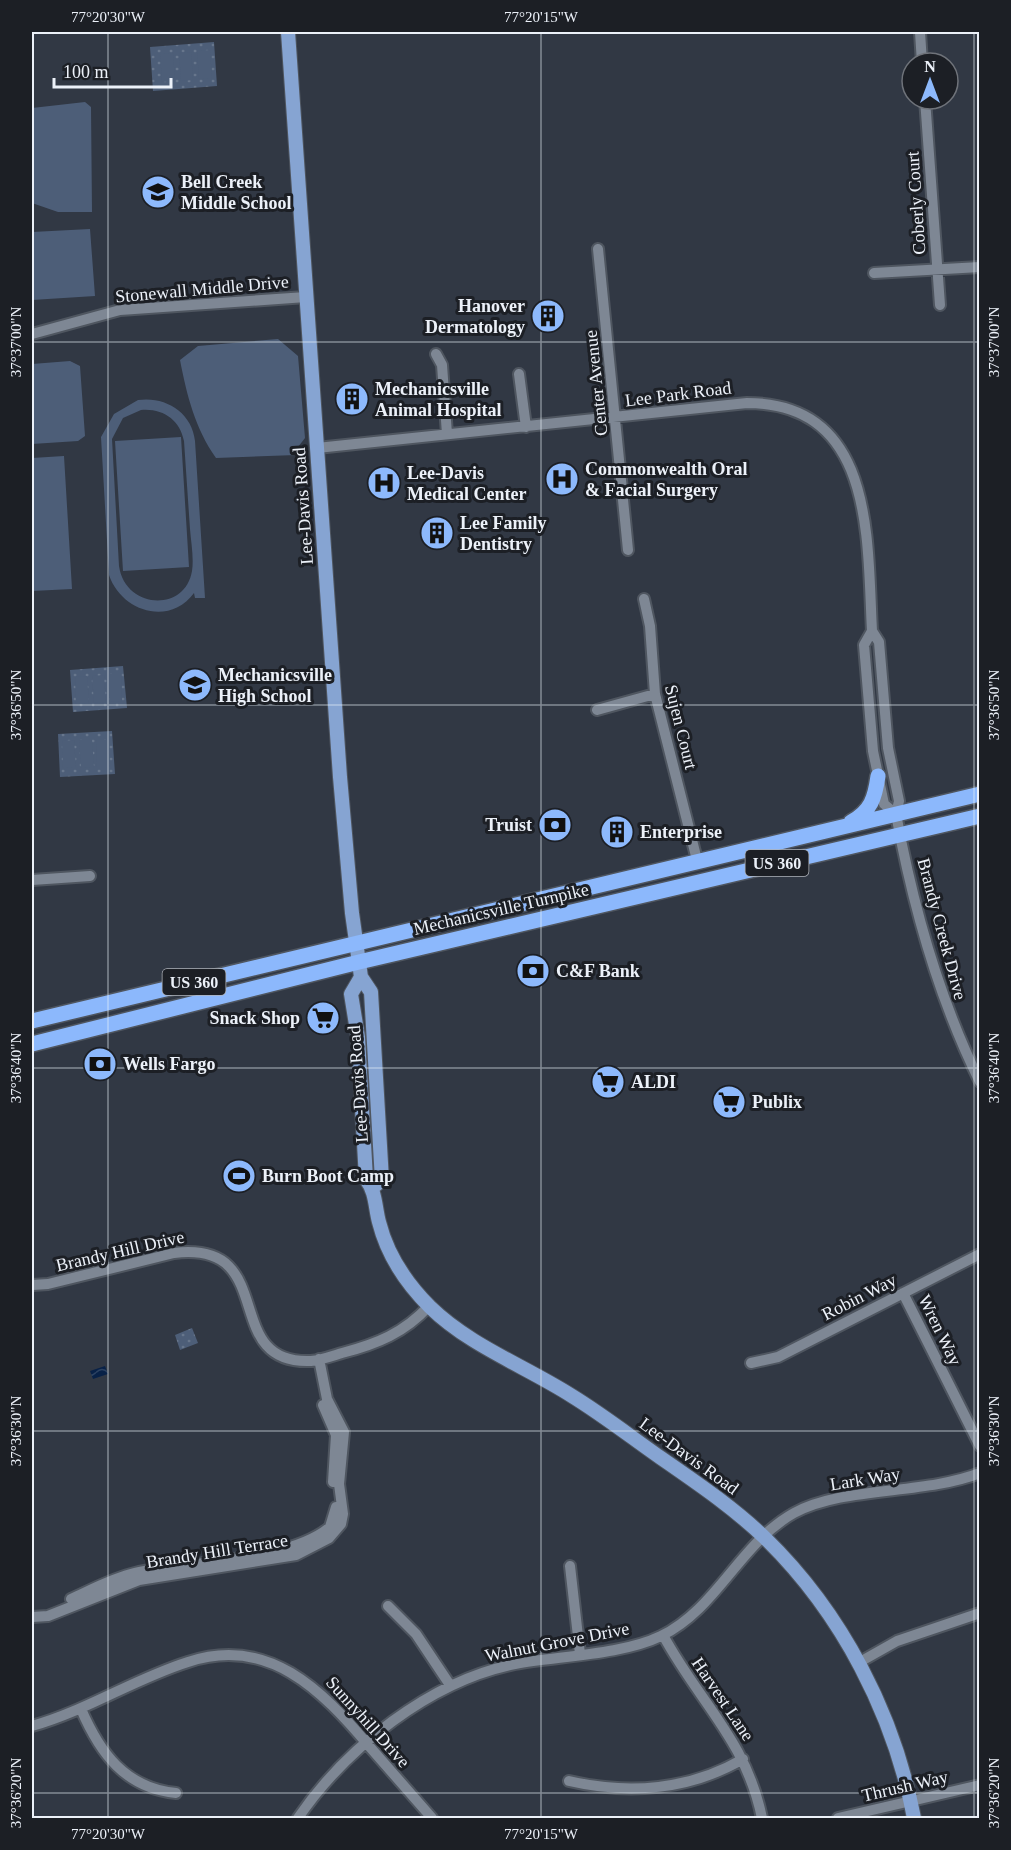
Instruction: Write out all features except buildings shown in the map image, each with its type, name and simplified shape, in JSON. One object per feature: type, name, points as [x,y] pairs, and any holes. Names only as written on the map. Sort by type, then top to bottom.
[{"type":"highway","points":[[843,827],[862,816],[872,805],[878,776]]},
{"type":"highway","name":"Mechanicsville Turnpike","points":[[32,1021],[980,794]]},
{"type":"highway","name":"Mechanicsville Turnpike","points":[[32,1044],[360,969],[980,816]]},
{"type":"main road","name":"Lee-Davis Road","points":[[288,32],[340,777],[356,943],[360,969],[371,992],[382,1180],[372,1188]]},
{"type":"main road","name":"Lee-Davis Road","points":[[360,969],[351,994],[358,1037],[366,1179],[372,1188],[379,1222],[388,1248],[402,1272],[429,1306],[478,1342],[596,1412],[717,1498],[763,1536],[812,1590],[858,1663],[888,1722],[914,1818]]},
{"type":"main road","points":[[359,1071],[371,1113],[379,1120]]},
{"type":"street","points":[[920,32],[921,51]]},
{"type":"street","name":"Coberly Court","points":[[926,111],[940,306]]},
{"type":"street","name":"Center Avenue","points":[[598,249],[628,550]]},
{"type":"street","points":[[874,273],[980,267]]},
{"type":"street","name":"Stonewall Middle Drive","points":[[32,334],[120,310],[306,297]]},
{"type":"street","points":[[436,354],[441,365],[447,435]]},
{"type":"street","points":[[519,374],[526,427]]},
{"type":"street","name":"Lee Park Road","points":[[317,448],[761,403],[793,410],[817,423],[847,458],[859,489],[872,631],[879,642],[888,748],[899,801],[896,814],[884,804],[868,714],[864,645],[872,631]]},
{"type":"street","name":"Sujen Court","points":[[644,599],[650,626],[655,694],[698,860]]},
{"type":"street","points":[[597,710],[655,694]]},
{"type":"street","name":"Brandy Creek Drive","points":[[896,814],[936,982],[980,1082]]},
{"type":"street","points":[[32,880],[90,876]]},
{"type":"street","name":"Brandy Hill Drive","points":[[32,1286],[174,1253],[195,1250],[208,1253],[228,1264],[237,1274],[244,1288],[256,1334],[270,1349],[284,1357],[316,1360],[384,1340],[411,1324],[429,1306]]},
{"type":"street","name":"Robin Way","points":[[751,1364],[778,1357],[980,1254]]},
{"type":"street","name":"Wren Way","points":[[903,1293],[980,1446]]},
{"type":"street","name":"Brandy Hill Terrace","points":[[32,1616],[48,1616],[139,1580],[296,1555],[329,1538],[341,1524],[343,1514],[339,1484],[344,1431],[327,1399],[316,1360]]},
{"type":"street","name":"Lark Way","points":[[763,1536],[795,1513],[823,1502],[930,1486],[980,1473]]},
{"type":"street","name":"Walnut Grove Drive","points":[[298,1818],[324,1784],[367,1744],[404,1713],[450,1685],[492,1669],[633,1645],[663,1635],[704,1603],[763,1536]]},
{"type":"street","points":[[570,1566],[580,1654]]},
{"type":"street","points":[[388,1606],[416,1634],[450,1685]]},
{"type":"street","points":[[858,1663],[897,1641],[980,1613]]},
{"type":"street","name":"Harvest Lane","points":[[663,1635],[688,1679],[724,1725],[743,1759],[762,1818]]},
{"type":"street","name":"Sunnyhill Drive","points":[[32,1726],[81,1709],[187,1662],[215,1656],[243,1656],[275,1665],[306,1680],[334,1704],[432,1818]]},
{"type":"street","points":[[81,1709],[96,1742],[127,1776],[151,1788],[176,1793]]},
{"type":"street","points":[[569,1781],[607,1788],[663,1787],[696,1780],[743,1759]]},
{"type":"street","name":"Thrush Way","points":[[838,1818],[911,1803],[980,1785]]},
{"type":"shaded area","points":[[214,42],[217,86],[153,91],[150,47]]},
{"type":"shaded area","points":[[210,50],[212,78],[199,79],[197,51]]},
{"type":"shaded area","points":[[191,52],[193,80],[181,81],[179,53]]},
{"type":"shaded area","points":[[173,53],[175,81],[162,82],[160,54]]},
{"type":"shaded area","points":[[85,102],[91,107],[92,212],[58,212],[32,203],[32,108]]},
{"type":"shaded area","points":[[90,229],[95,296],[32,300],[32,232]]},
{"type":"shaded area","points":[[278,339],[298,356],[305,438],[298,447],[296,455],[216,458],[202,435],[193,411],[180,360],[198,346]]},
{"type":"shaded area","points":[[70,361],[80,366],[85,436],[78,441],[32,444],[32,364]]},
{"type":"shaded area","points":[[148,399],[176,408],[189,422],[195,441],[205,598],[195,598],[194,593],[172,610],[159,612],[135,605],[115,588],[109,575],[101,437],[114,414],[138,400]],"holes":[[[141,410],[149,410],[169,417],[179,427],[182,434],[193,555],[192,571],[187,585],[178,594],[167,599],[155,600],[143,598],[132,591],[124,580],[119,566],[112,439],[123,418]]]},
{"type":"shaded area","points":[[181,437],[189,567],[123,571],[115,441]]},
{"type":"shaded area","points":[[64,456],[72,589],[32,591],[32,458]]},
{"type":"shaded area","points":[[123,666],[127,708],[73,712],[70,670]]},
{"type":"shaded area","points":[[108,674],[121,674],[122,701],[110,702]]},
{"type":"shaded area","points":[[104,675],[106,702],[94,703],[92,676]]},
{"type":"shaded area","points":[[87,676],[89,703],[76,704],[75,677]]},
{"type":"shaded area","points":[[112,731],[115,774],[60,777],[58,734]]},
{"type":"shaded area","points":[[74,740],[76,767],[63,768],[62,741]]},
{"type":"shaded area","points":[[79,740],[92,740],[94,767],[81,768]]},
{"type":"shaded area","points":[[96,740],[108,740],[110,767],[97,767]]},
{"type":"shaded area","points":[[192,1328],[198,1343],[180,1350],[175,1335]]},
{"type":"water","points":[[105,1366],[108,1374],[93,1379],[90,1371]]},
{"type":"place","name":"Bell Creek Middle School","points":[[158,192]]},
{"type":"place","name":"Hanover Dermatology","points":[[548,316]]},
{"type":"place","name":"Mechanicsville Animal Hospital","points":[[352,399]]},
{"type":"place","name":"Commonwealth Oral & Facial Surgery","points":[[562,479]]},
{"type":"place","name":"Lee-Davis Medical Center","points":[[384,483]]},
{"type":"place","name":"Lee Family Dentistry","points":[[437,533]]},
{"type":"place","name":"Mechanicsville High School","points":[[195,685]]},
{"type":"place","name":"Truist","points":[[555,825]]},
{"type":"place","name":"Enterprise","points":[[617,832]]},
{"type":"place","name":"C&F Bank","points":[[533,971]]},
{"type":"place","name":"Snack Shop","points":[[323,1018]]},
{"type":"place","name":"Wells Fargo","points":[[100,1064]]},
{"type":"place","name":"ALDI","points":[[608,1082]]},
{"type":"place","name":"Publix","points":[[729,1102]]},
{"type":"place","name":"Burn Boot Camp","points":[[239,1176]]}]
